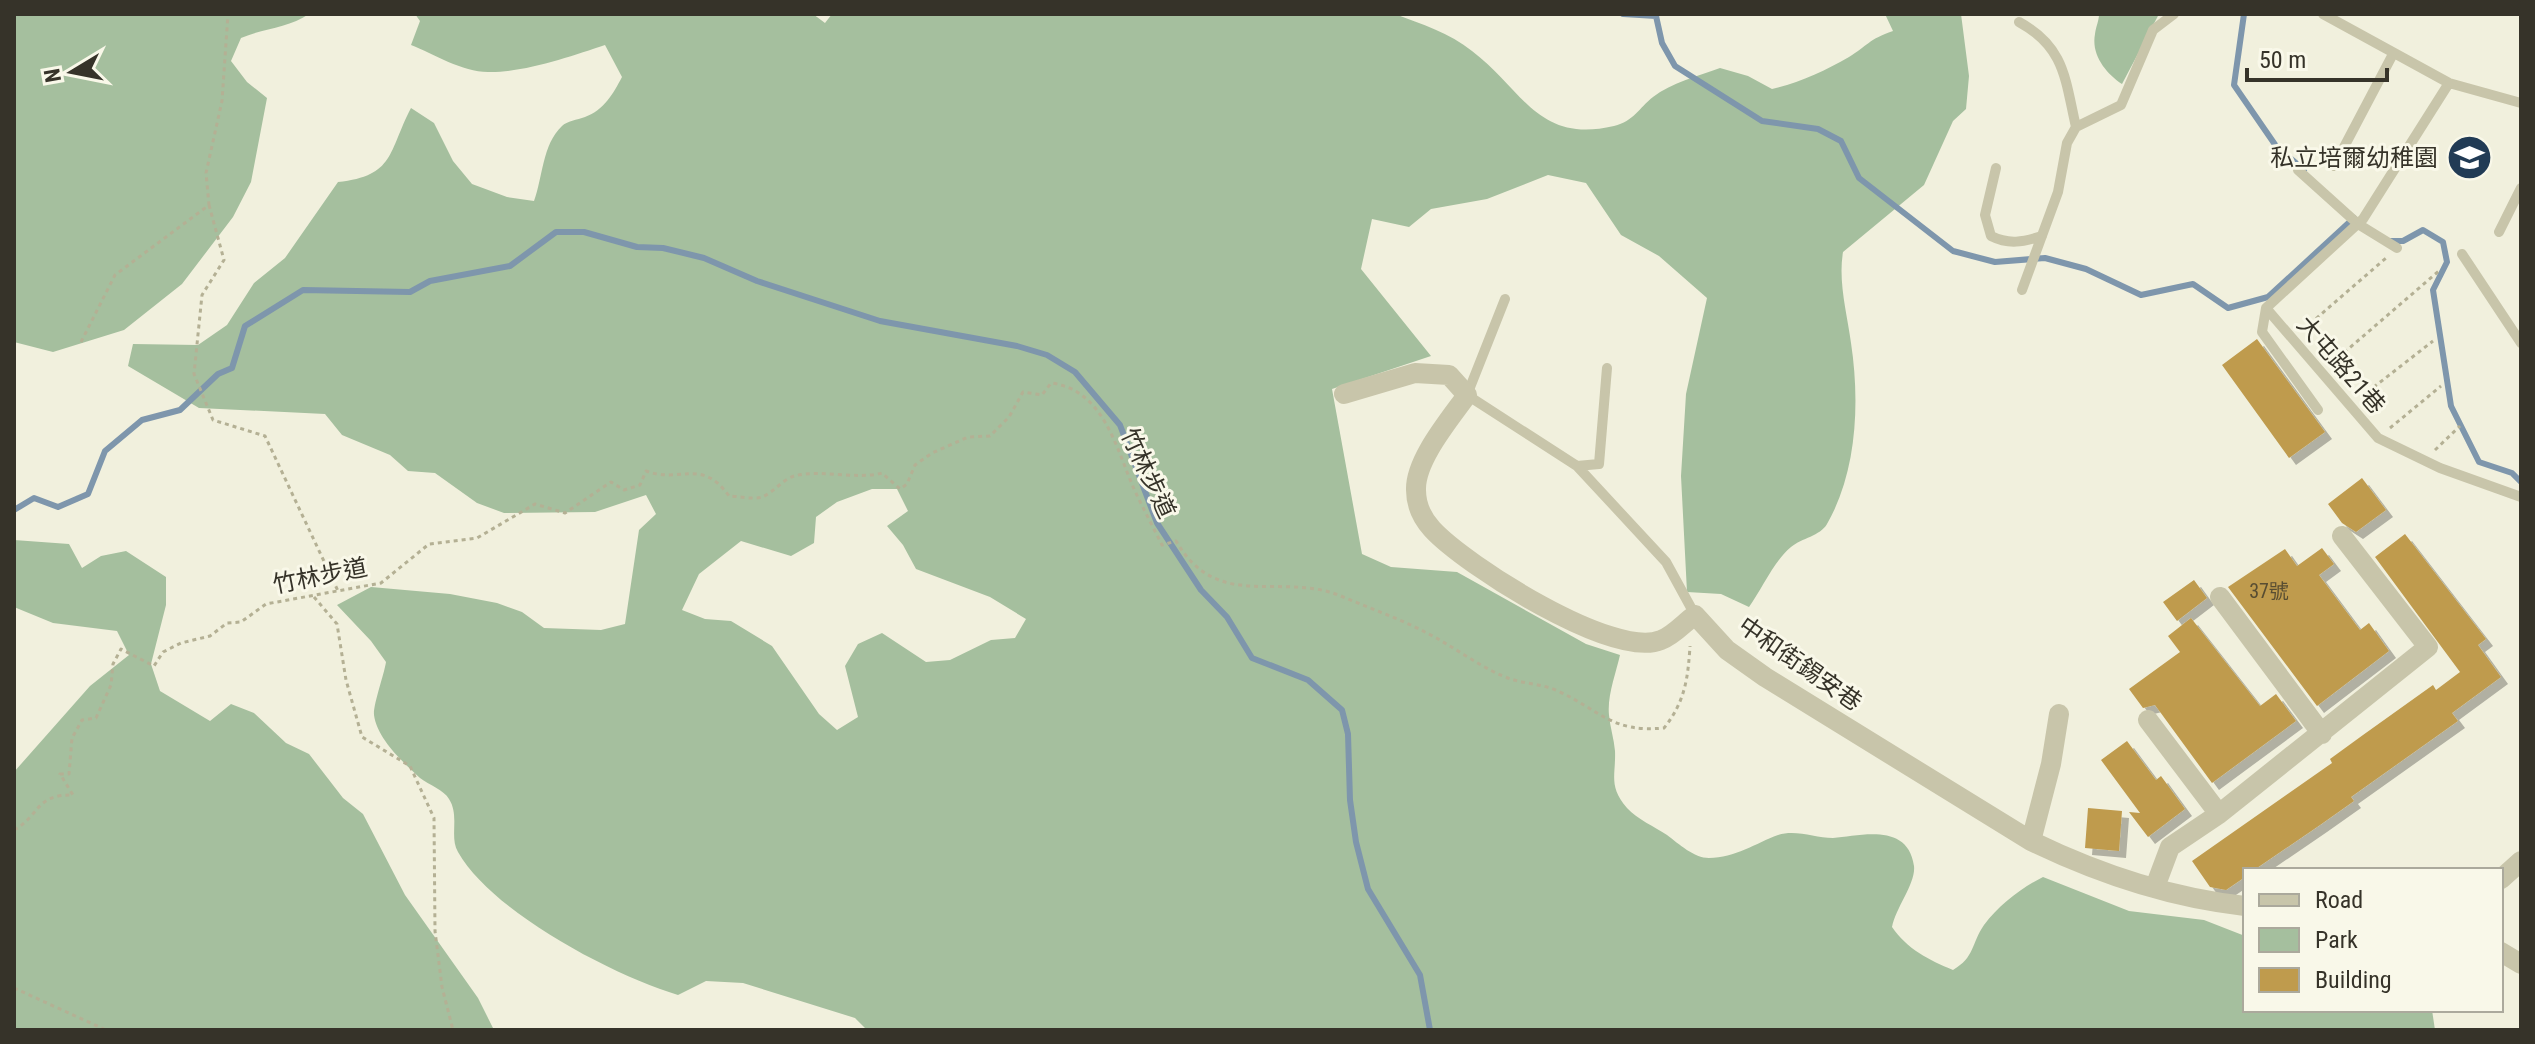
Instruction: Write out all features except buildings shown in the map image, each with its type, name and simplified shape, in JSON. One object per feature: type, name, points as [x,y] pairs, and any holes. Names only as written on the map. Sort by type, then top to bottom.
[{"type":"street","points":[[1344,394],[1415,373],[1449,375],[1467,395],[1435,438],[1416,487],[1419,509],[1431,528],[1470,561],[1545,607],[1615,641],[1660,641],[1695,615]]},
{"type":"street","points":[[2155,887],[2170,847],[2219,814],[2428,647],[2342,536]]},
{"type":"street","points":[[2220,597],[2322,734]]},
{"type":"street","name":"中和街錫安巷","points":[[1695,615],[1727,650],[1765,677],[2031,841],[2074,862],[2155,887],[2218,903],[2243,906]]},
{"type":"street","points":[[2031,841],[2051,764],[2059,714]]},
{"type":"street","points":[[2148,720],[2219,814]]},
{"type":"street","points":[[2503,877],[2521,861]]},
{"type":"street","points":[[2503,953],[2521,964]]},
{"type":"lane","points":[[2022,290],[2058,192],[2067,143],[2076,127],[2121,105],[2153,30],[2174,14]]},
{"type":"lane","points":[[2323,14],[2449,83],[2521,103]]},
{"type":"lane","points":[[2019,22],[2043,35],[2057,56],[2076,127]]},
{"type":"lane","points":[[2334,166],[2393,54]]},
{"type":"lane","points":[[2318,410],[2262,332],[2266,308],[2358,224],[2392,178],[2449,83]]},
{"type":"lane","points":[[1996,168],[1985,215],[1991,236],[2013,242],[2042,236]]},
{"type":"lane","points":[[2298,170],[2358,224],[2397,248]]},
{"type":"lane","points":[[2499,232],[2521,188]]},
{"type":"lane","points":[[2462,254],[2521,343]]},
{"type":"lane","points":[[1505,299],[1467,395],[1577,466],[1666,562],[1695,615]]},
{"type":"lane","name":"大屯路21巷","points":[[2266,308],[2378,438],[2423,460],[2521,497]]},
{"type":"lane","points":[[1577,466],[1599,464],[1607,368]]},
{"type":"path","points":[[228,14],[222,101],[206,173],[209,205],[224,260],[202,295],[194,374],[213,420],[265,436],[338,591]]},
{"type":"path","points":[[81,342],[115,275],[209,205]]},
{"type":"path","points":[[2292,339],[2397,248]]},
{"type":"path","points":[[2320,373],[2440,270]]},
{"type":"path","points":[[2349,407],[2433,341]]},
{"type":"path","name":"竹林步道","points":[[14,830],[25,824],[36,806],[59,795],[73,795],[60,774],[69,774],[72,738],[82,720],[96,718],[104,704],[111,685],[113,664],[121,649],[154,666],[163,652],[181,643],[210,636],[227,623],[241,622],[266,604],[381,583],[429,544],[477,538],[535,504],[565,513],[611,482],[624,490],[640,485],[646,471],[659,476],[693,473],[717,479],[729,496],[761,497],[793,476],[840,476],[854,472],[869,477],[882,473],[900,489],[907,484],[915,465],[950,443],[990,436],[1009,417],[1023,392],[1042,395],[1051,383],[1063,385],[1092,402],[1117,440],[1134,488],[1162,545],[1176,541],[1189,563],[1213,579],[1241,587],[1310,589],[1335,594],[1424,631],[1511,680],[1558,691],[1619,727],[1640,731],[1664,728],[1676,713],[1687,687],[1690,646]]},
{"type":"path","points":[[2378,438],[2441,386]]},
{"type":"path","points":[[2423,460],[2460,426]]},
{"type":"path","points":[[314,597],[337,624],[346,680],[362,737],[410,766],[434,818],[435,931],[442,987],[453,1030]]},
{"type":"path","points":[[14,988],[106,1030]]},
{"type":"green space","points":[[14,14],[309,14],[241,38],[231,61],[247,82],[267,98],[251,182],[233,217],[182,284],[124,330],[53,352],[14,342]]},
{"type":"green space","points":[[415,14],[813,14],[825,23],[832,14],[1395,14],[1463,45],[1549,120],[1588,130],[1621,124],[1660,92],[1720,68],[1748,76],[1772,89],[1801,80],[1840,62],[1893,31],[1885,14],[1961,14],[1969,76],[1966,109],[1953,121],[1924,185],[1843,252],[1842,286],[1855,389],[1854,436],[1845,482],[1824,528],[1785,553],[1749,607],[1721,594],[1687,592],[1681,476],[1686,394],[1707,298],[1659,256],[1621,235],[1586,183],[1548,175],[1487,199],[1431,209],[1409,227],[1372,219],[1361,269],[1431,356],[1332,389],[1362,554],[1391,567],[1457,572],[1586,644],[1620,655],[1609,708],[1617,793],[1636,816],[1692,853],[1709,858],[1728,856],[1778,835],[1792,833],[1833,838],[1881,835],[1903,843],[1910,852],[1914,873],[1892,927],[1912,948],[1953,970],[1969,955],[1984,925],[1996,911],[2043,877],[2129,911],[2204,920],[2243,935],[2243,1012],[2432,1012],[2435,1030],[867,1030],[855,1018],[743,983],[706,981],[678,995],[588,957],[497,897],[458,852],[454,840],[454,812],[449,799],[399,758],[376,724],[374,710],[386,662],[337,605],[371,587],[450,594],[497,603],[522,612],[544,628],[601,630],[625,624],[639,530],[656,514],[646,495],[595,512],[504,513],[477,503],[435,473],[408,471],[390,455],[342,435],[325,414],[199,408],[128,366],[133,344],[198,345],[227,325],[254,283],[285,258],[338,182],[357,179],[380,168],[393,149],[411,108],[434,123],[453,161],[472,184],[507,197],[534,201],[555,134],[567,123],[603,106],[622,77],[605,45],[547,63],[488,72],[448,62],[411,45],[420,21]],"holes":[[[872,489],[897,489],[908,511],[887,526],[903,545],[916,569],[990,597],[1026,619],[1015,638],[991,640],[950,660],[926,662],[882,633],[858,644],[845,666],[858,717],[837,730],[819,714],[772,646],[731,621],[705,619],[682,610],[699,574],[741,541],[791,556],[814,543],[816,517],[837,502]]]},
{"type":"green space","points":[[2099,14],[2159,14],[2122,84],[2105,69],[2095,49]]},
{"type":"green space","points":[[14,540],[69,544],[82,568],[101,556],[126,551],[166,577],[166,605],[151,664],[160,691],[210,721],[231,704],[254,713],[286,743],[309,754],[343,798],[363,814],[405,895],[478,998],[494,1030],[14,1030],[14,772],[90,686],[129,655],[117,631],[53,623],[14,607]]},
{"type":"waterway","points":[[1623,14],[1656,16],[1662,43],[1675,66],[1762,121],[1818,129],[1841,141],[1859,178],[1953,251],[1995,262],[2045,258],[2086,269],[2141,295],[2193,284],[2228,308],[2268,297],[2354,218]]},
{"type":"waterway","points":[[2244,14],[2234,85],[2276,146],[2304,170]]},
{"type":"waterway","points":[[2388,241],[2403,241],[2423,230],[2443,242],[2447,262],[2433,290],[2451,406],[2479,462],[2512,473],[2521,482]]},
{"type":"waterway","points":[[14,510],[34,498],[58,507],[88,494],[105,451],[142,420],[180,410],[218,374],[232,368],[245,326],[303,290],[410,292],[430,281],[510,266],[556,232],[584,232],[637,247],[663,248],[704,258],[757,281],[880,321],[1017,346],[1047,355],[1075,372],[1120,425],[1157,523],[1201,590],[1227,617],[1252,658],[1308,680],[1342,710],[1348,734],[1350,800],[1356,842],[1368,889],[1420,975],[1430,1030]]},
{"type":"place","name":"私立培爾幼稚園","points":[[2469,158]]}]
